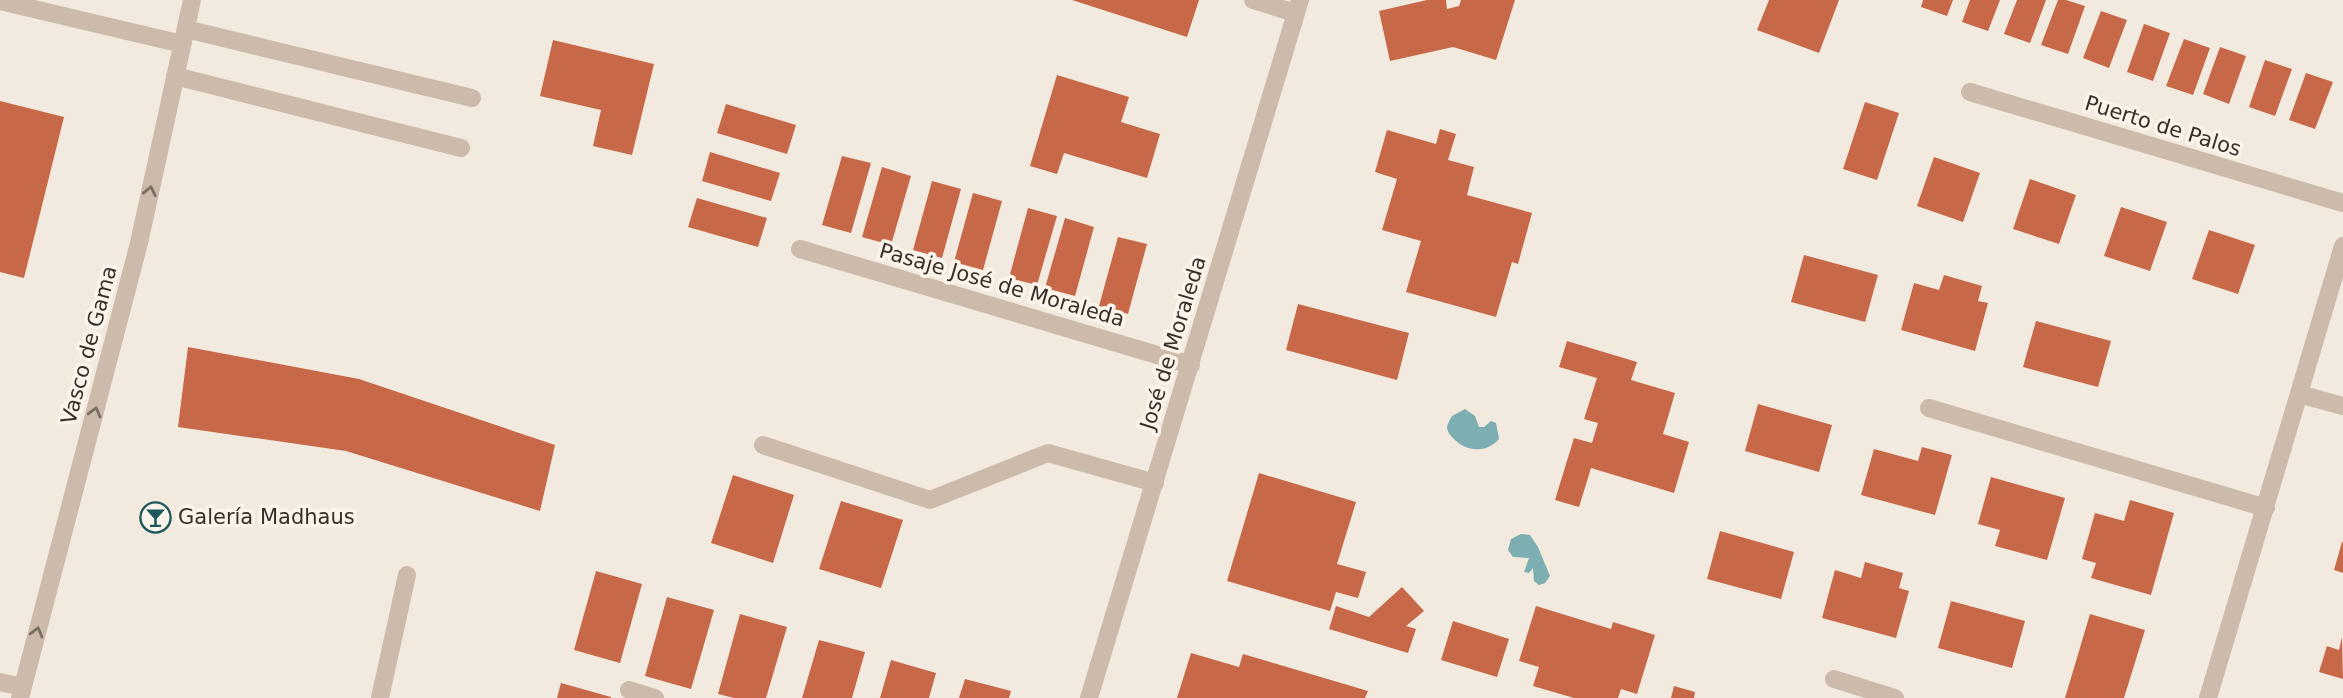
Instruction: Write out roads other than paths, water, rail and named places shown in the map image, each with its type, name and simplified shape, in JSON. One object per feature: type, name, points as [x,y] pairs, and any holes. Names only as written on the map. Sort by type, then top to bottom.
[{"type":"street","name":"Vasco de Gama","points":[[21,692],[139,243],[192,0]]},
{"type":"street","points":[[1253,0],[1297,7]]},
{"type":"street","points":[[0,1],[184,36],[472,98]]},
{"type":"street","name":"José de Moraleda","points":[[1090,698],[1297,7]]},
{"type":"street","points":[[175,76],[461,148]]},
{"type":"street","name":"Puerto de Palos","points":[[1970,92],[2343,203]]},
{"type":"street","points":[[2208,698],[2343,246]]},
{"type":"street","name":"Pasaje José de Moraleda","points":[[800,249],[1191,365]]},
{"type":"street","points":[[2300,394],[2343,406]]},
{"type":"street","points":[[1929,408],[2266,508]]},
{"type":"street","points":[[763,445],[930,500],[1048,453],[1155,484]]},
{"type":"street","points":[[380,698],[407,575]]},
{"type":"street","points":[[1834,679],[1895,698]]},
{"type":"street","points":[[0,682],[21,692]]},
{"type":"street","points":[[629,690],[655,698]]},
{"type":"water","points":[[1465,409],[1475,416],[1479,427],[1484,427],[1491,421],[1496,423],[1499,439],[1494,444],[1482,449],[1469,448],[1457,442],[1450,434],[1447,427],[1452,416]]},
{"type":"water","points":[[1521,534],[1530,535],[1538,547],[1550,576],[1545,583],[1539,585],[1534,581],[1533,568],[1529,573],[1524,572],[1529,558],[1513,557],[1508,550],[1511,539]]},
{"type":"place","name":"Galería Madhaus","points":[[155,517]]}]
